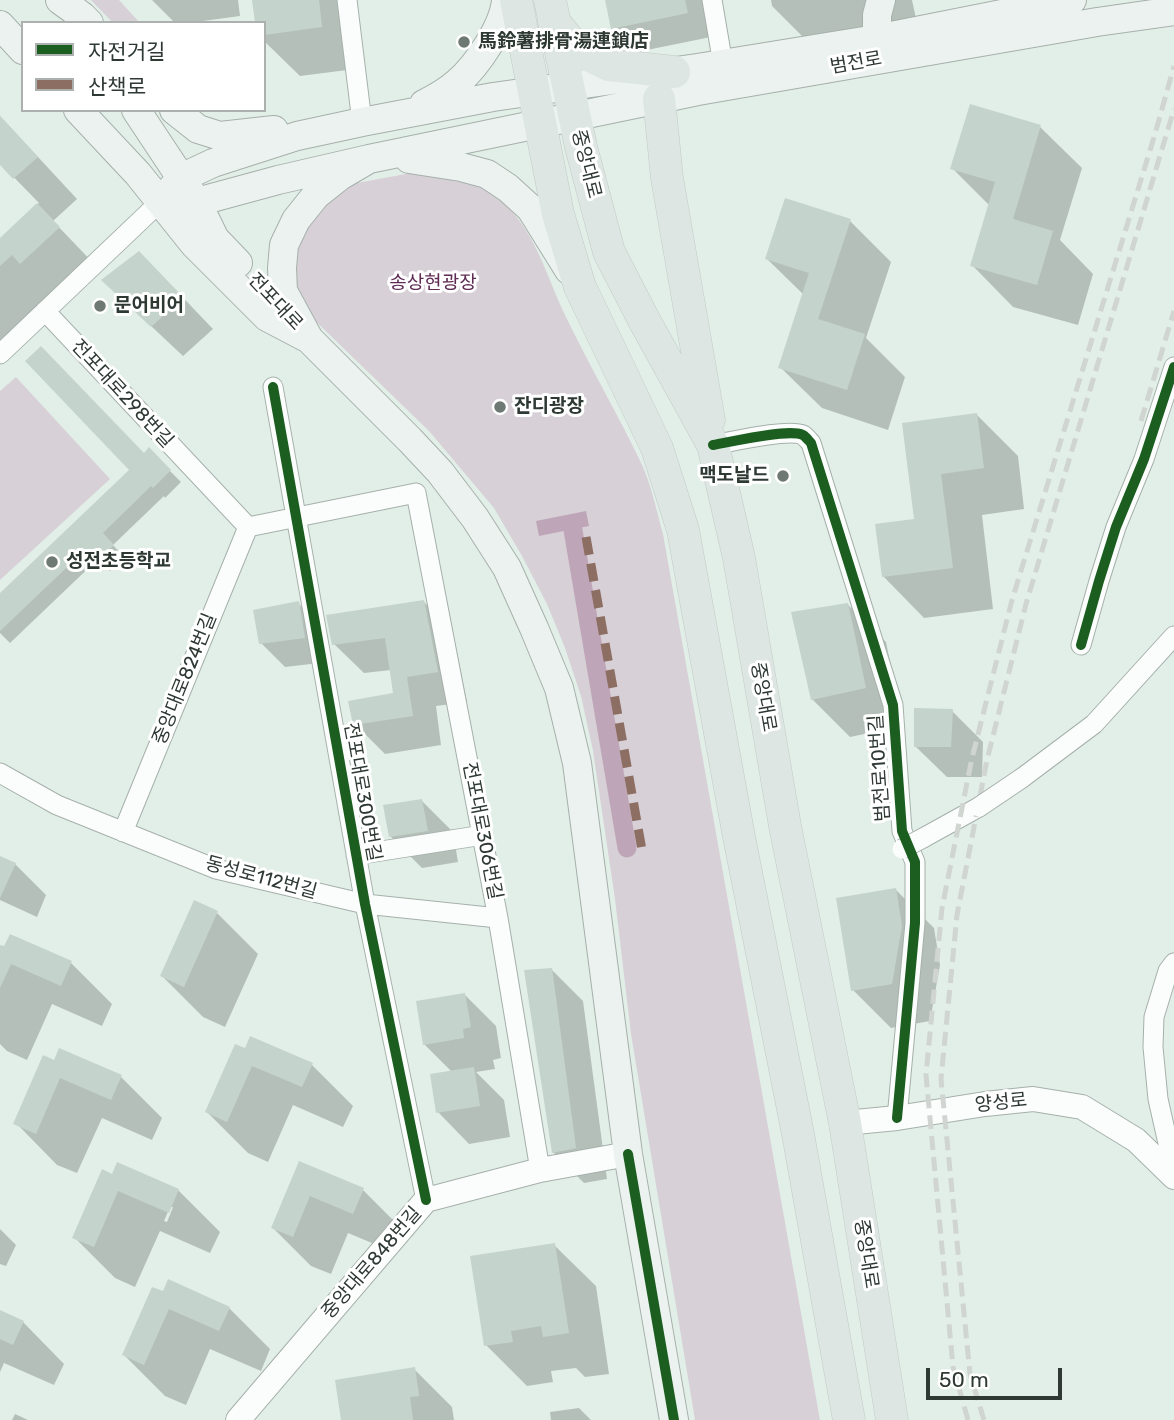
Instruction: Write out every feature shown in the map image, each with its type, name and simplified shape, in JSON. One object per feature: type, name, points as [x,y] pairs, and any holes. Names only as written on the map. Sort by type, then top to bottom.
[{"type":"main road","points":[[52,0],[68,21]]},
{"type":"main road","points":[[60,0],[87,21]]},
{"type":"main road","points":[[406,114],[458,83],[490,43],[505,12],[506,0]]},
{"type":"main road","name":"중앙대로","points":[[516,0],[558,214],[580,287],[657,448],[684,530],[849,1420]]},
{"type":"main road","points":[[876,49],[877,15],[881,0]]},
{"type":"main road","name":"범전로","points":[[534,91],[568,86],[666,85],[876,49],[1072,0]]},
{"type":"main road","points":[[552,11],[567,38],[586,54],[666,85],[667,178],[713,445]]},
{"type":"main road","name":"중앙대로","points":[[552,11],[574,118],[609,252],[713,445],[739,558],[785,826],[845,1123],[892,1420]]},
{"type":"main road","name":"범전로","points":[[540,125],[574,118],[723,64],[876,49],[1174,11]]},
{"type":"main road","points":[[0,25],[21,48]]},
{"type":"main road","points":[[161,201],[181,178],[214,163],[297,136],[534,91]]},
{"type":"main road","name":"전포대로","points":[[80,112],[138,174],[194,244],[267,317],[309,339]]},
{"type":"main road","name":"전포대로","points":[[137,112],[197,202],[215,239],[282,307],[309,339]]},
{"type":"main road","points":[[177,112],[198,129],[220,135],[272,130],[297,136]]},
{"type":"main road","points":[[161,201],[197,202],[278,180],[540,125]]},
{"type":"main road","points":[[580,287],[531,209],[487,174],[461,167],[377,158],[340,176],[316,195],[296,220],[284,245],[284,291],[309,339],[440,472],[475,518],[507,568],[559,688],[577,763],[628,1154],[674,1420]]},
{"type":"street","points":[[347,0],[362,122]]},
{"type":"street","points":[[712,0],[723,64]]},
{"type":"street","points":[[0,354],[161,201]]},
{"type":"street","name":"전포대로298번길","points":[[45,311],[247,527]]},
{"type":"street","points":[[1082,645],[1116,527],[1144,459],[1174,367]]},
{"type":"street","name":"전포대로300번길","points":[[273,387],[365,904],[426,1200]]},
{"type":"street","name":"범전로10번길","points":[[713,445],[792,433],[803,435],[811,443],[893,705],[902,831],[915,862],[915,923],[897,1118]]},
{"type":"street","points":[[247,527],[416,493],[440,472]]},
{"type":"street","name":"전포대로306번길","points":[[416,493],[498,918],[540,1170]]},
{"type":"street","name":"중앙대로824번길","points":[[123,832],[247,527]]},
{"type":"street","points":[[902,849],[979,807],[1094,724],[1174,636]]},
{"type":"street","name":"동성로112번길","points":[[0,773],[57,805],[216,869],[365,904],[498,918]]},
{"type":"street","points":[[356,855],[482,835]]},
{"type":"street","points":[[1174,963],[1168,971],[1154,1017],[1153,1047],[1158,1099],[1174,1170]]},
{"type":"street","name":"양성로","points":[[845,1123],[1033,1099],[1082,1107],[1136,1140],[1174,1177]]},
{"type":"street","name":"중앙대로848번길","points":[[238,1420],[426,1200],[540,1170],[628,1154]]},
{"type":"green space","points":[[91,0],[119,0],[138,21],[111,21]]},
{"type":"green space","name":"송상현광장","points":[[411,173],[444,176],[478,186],[497,197],[521,223],[538,252],[565,315],[634,448],[649,483],[663,534],[820,1420],[695,1420],[631,1034],[615,899],[593,751],[581,696],[565,648],[547,604],[494,508],[429,431],[304,310],[294,295],[297,233],[346,185]]},
{"type":"green space","points":[[16,377],[110,479],[0,580],[0,391]]},
{"type":"shaded area","points":[[586,511],[589,526],[539,536],[536,521]]},
{"type":"building","points":[[252,0],[319,0],[322,27],[266,35],[266,21],[255,21]]},
{"type":"building","points":[[605,0],[685,0],[688,13],[611,29]]},
{"type":"building","points":[[970,104],[1041,125],[1013,219],[1053,231],[1037,285],[970,266],[995,182],[950,169]]},
{"type":"building","points":[[0,116],[38,157],[13,179],[0,165]]},
{"type":"building","points":[[785,198],[851,219],[818,319],[865,334],[847,390],[778,368],[809,273],[765,259]]},
{"type":"building","points":[[37,203],[60,227],[20,264],[12,255],[0,266],[0,238]]},
{"type":"building","points":[[139,251],[183,297],[151,327],[101,280]]},
{"type":"building","points":[[41,346],[144,453],[149,447],[171,470],[103,533],[114,545],[97,561],[86,549],[0,631],[0,593],[129,470],[25,361]]},
{"type":"building","points":[[977,413],[984,468],[941,474],[953,568],[882,577],[875,524],[914,519],[902,423]]},
{"type":"building","points":[[424,600],[438,672],[407,677],[413,716],[353,725],[348,701],[393,693],[385,638],[332,645],[326,615]]},
{"type":"building","points":[[299,601],[305,638],[259,644],[253,610]]},
{"type":"building","points":[[848,603],[866,688],[811,700],[791,612]]},
{"type":"building","points":[[914,708],[953,709],[951,747],[914,747]]},
{"type":"building","points":[[422,799],[428,831],[389,837],[383,805]]},
{"type":"building","points":[[0,856],[16,863],[0,898]]},
{"type":"building","points":[[896,888],[902,926],[892,984],[851,991],[836,898]]},
{"type":"building","points":[[194,900],[218,911],[184,987],[160,976]]},
{"type":"building","points":[[10,934],[72,961],[61,986],[11,964],[0,988],[0,945],[4,946]]},
{"type":"building","points":[[552,968],[576,1148],[552,1153],[524,970]]},
{"type":"building","points":[[465,993],[471,1027],[463,1029],[464,1038],[423,1045],[416,1001]]},
{"type":"building","points":[[250,1036],[313,1063],[302,1087],[252,1066],[227,1122],[205,1112],[235,1044],[245,1048]]},
{"type":"building","points":[[59,1048],[122,1075],[111,1100],[60,1078],[36,1134],[13,1124],[43,1055],[54,1060]]},
{"type":"building","points":[[474,1067],[480,1106],[436,1113],[430,1074]]},
{"type":"building","points":[[299,1161],[364,1188],[353,1214],[310,1196],[293,1237],[271,1228]]},
{"type":"building","points":[[117,1162],[179,1189],[169,1213],[118,1191],[94,1247],[72,1238],[102,1169],[112,1174]]},
{"type":"building","points":[[555,1243],[569,1333],[543,1337],[541,1326],[511,1331],[513,1342],[484,1346],[470,1256]]},
{"type":"building","points":[[168,1279],[230,1307],[219,1331],[169,1309],[144,1365],[122,1355],[152,1287],[163,1291]]},
{"type":"building","points":[[0,1310],[24,1321],[13,1345],[0,1339]]},
{"type":"building","points":[[415,1367],[419,1396],[410,1397],[413,1420],[341,1420],[335,1380]]},
{"type":"waterway","points":[[573,530],[627,848]]},
{"type":"railway","points":[[968,1420],[953,1367],[926,1075],[942,908],[972,758],[1012,600],[1174,66]]},
{"type":"railway","points":[[984,1420],[970,1374],[941,1079],[957,915],[987,760],[1026,604],[1174,109]]},
{"type":"railway","points":[[1141,421],[1174,311]]},
{"type":"marked path","points":[[586,537],[642,850]]},
{"type":"cycle path","points":[[1081,645],[1116,527],[1144,459],[1174,367]]},
{"type":"cycle path","points":[[273,387],[365,904],[426,1200]]},
{"type":"cycle path","points":[[713,445],[785,433],[803,435],[811,443],[893,705],[902,831],[915,862],[915,923],[897,1118]]},
{"type":"cycle path","points":[[628,1154],[674,1420]]},
{"type":"place","name":"馬鈴薯排骨湯連鎖店","points":[[464,42]]},
{"type":"place","name":"문어비어","points":[[100,306]]},
{"type":"place","name":"잔디광장","points":[[500,407]]},
{"type":"place","name":"맥도날드","points":[[783,476]]},
{"type":"place","name":"성전초등학교","points":[[52,562]]}]
